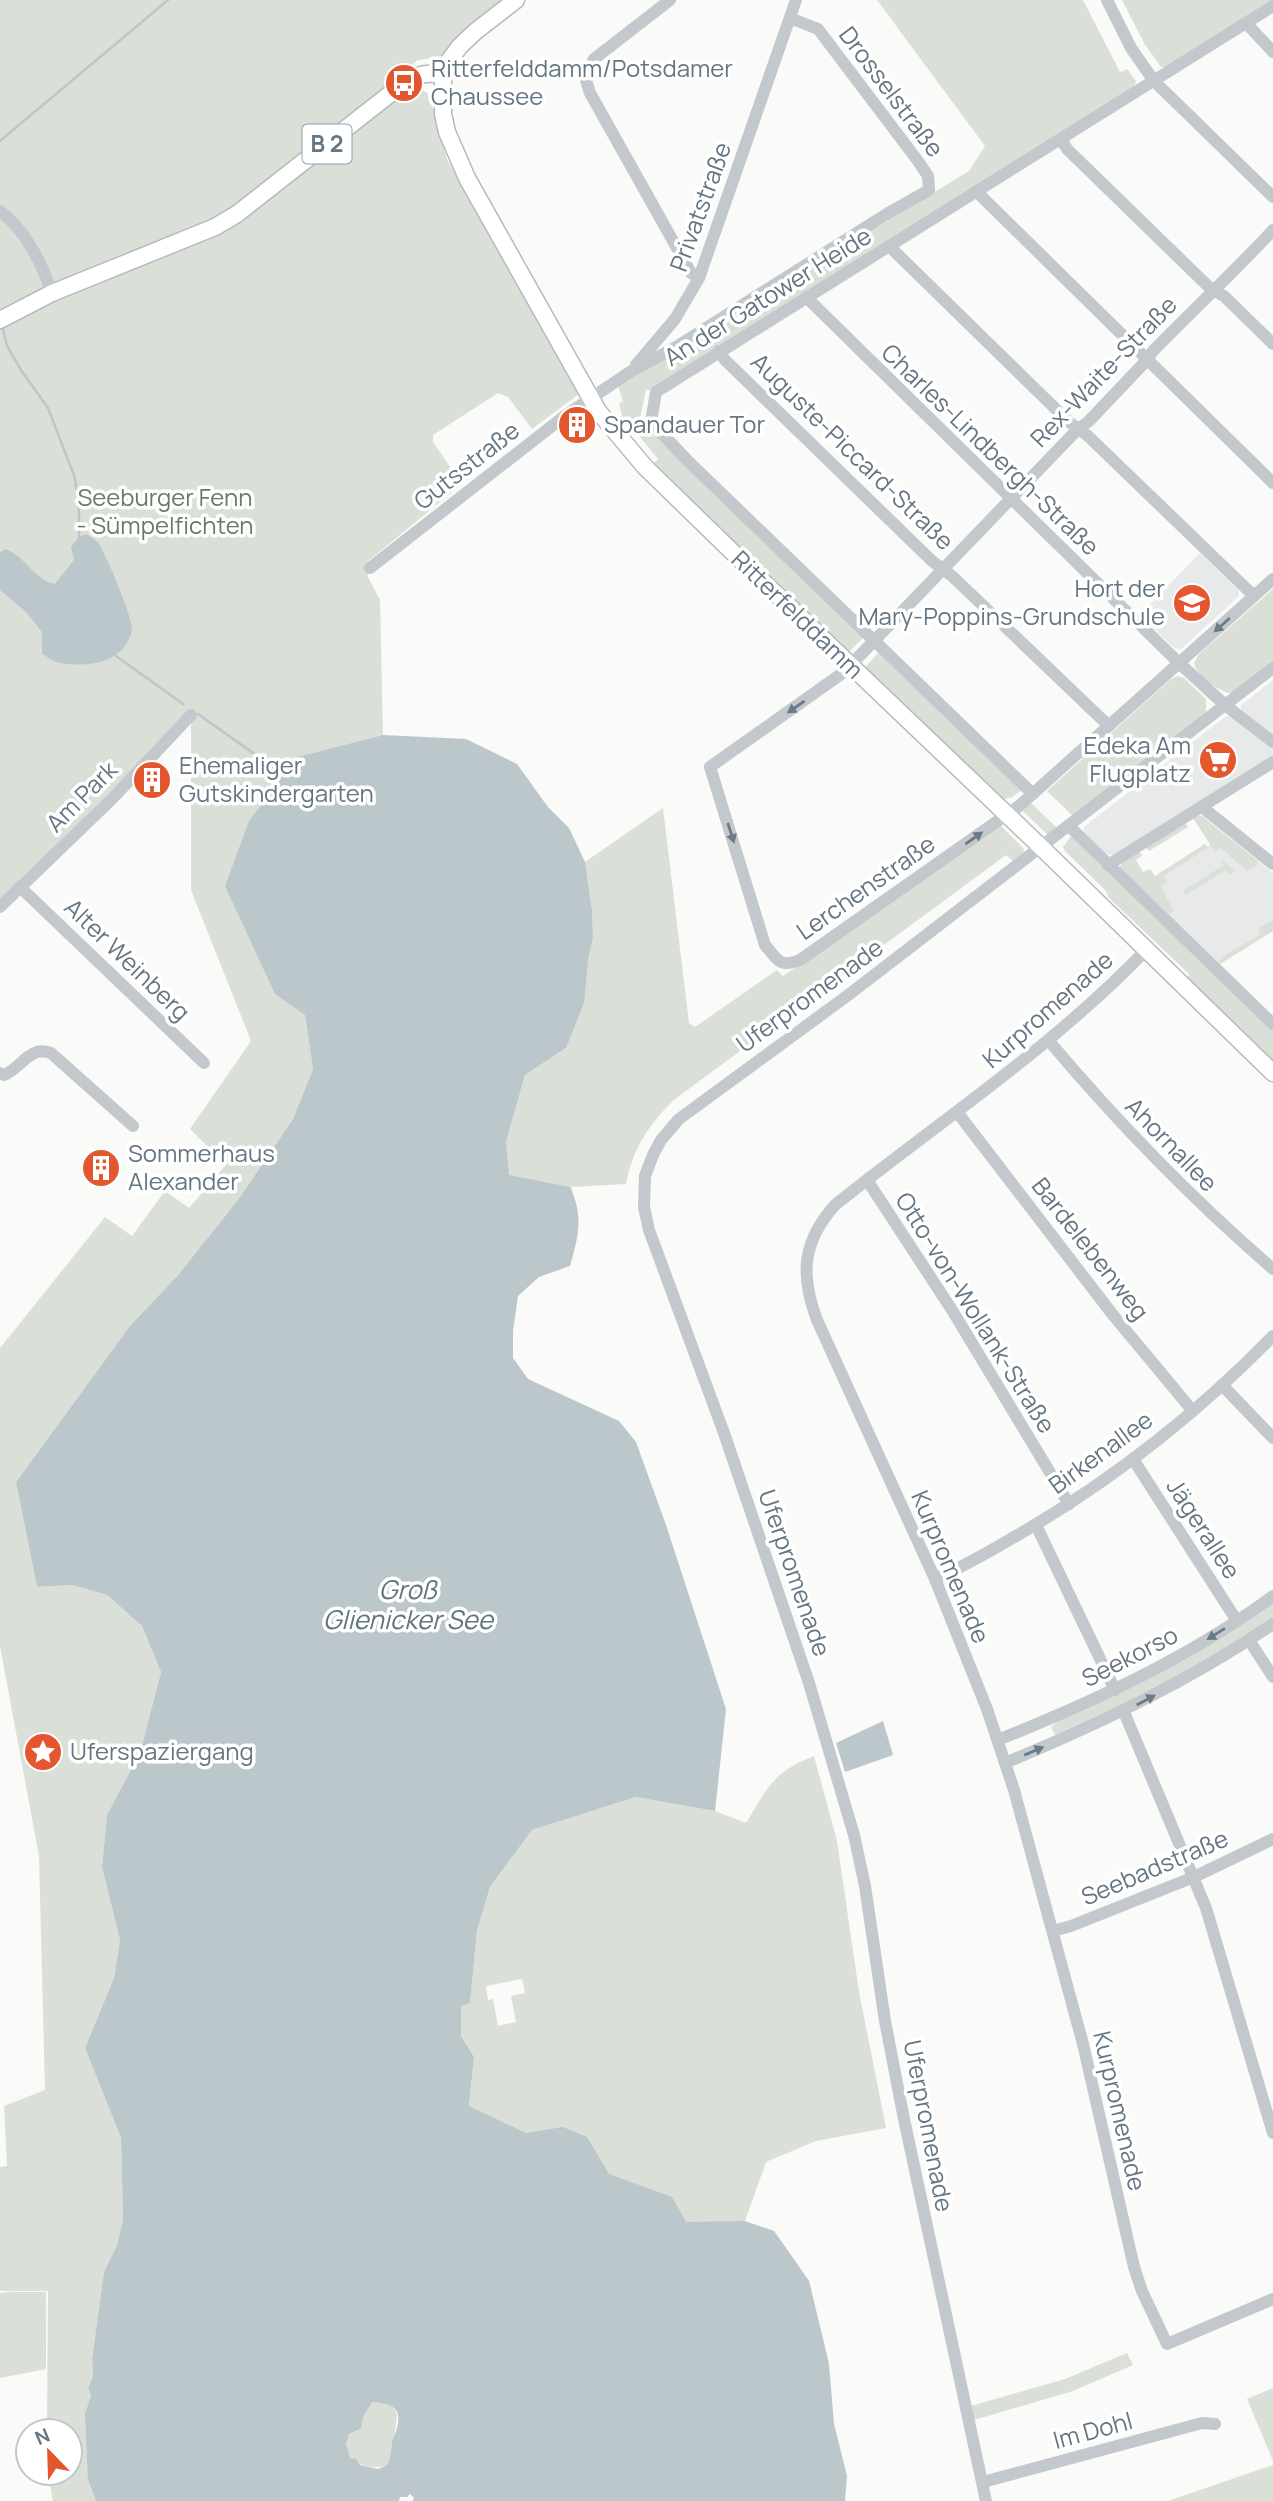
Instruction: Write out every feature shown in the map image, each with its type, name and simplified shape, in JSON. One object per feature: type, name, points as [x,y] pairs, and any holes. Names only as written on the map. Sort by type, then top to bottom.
[{"type":"main road","points":[[443,75],[448,62],[460,46],[516,0]]},
{"type":"main road","name":"B 2","points":[[0,320],[52,293],[215,227],[237,214],[416,75],[443,75]]},
{"type":"main road","name":"Ritterfelddamm","points":[[443,75],[441,100],[447,132],[467,178],[592,399],[616,433],[645,467],[1273,1073]]},
{"type":"street","points":[[670,0],[594,59],[585,77],[590,93],[684,261],[691,273],[699,278]]},
{"type":"street","name":"Privatstraße","points":[[630,372],[675,319],[699,278],[796,0]]},
{"type":"street","points":[[1107,0],[1131,48],[1154,81],[1273,197]]},
{"type":"street","name":"An der Gatower Heide","points":[[1033,794],[651,422],[656,392],[1273,6]]},
{"type":"street","name":"Drosselstraße","points":[[592,399],[630,372],[676,347],[929,190],[928,176],[918,161],[818,29],[790,18]]},
{"type":"street","points":[[1246,23],[1273,52]]},
{"type":"street","points":[[1061,139],[1067,149],[1212,290],[1224,296],[1273,344]]},
{"type":"street","points":[[977,191],[1146,361],[1273,483]]},
{"type":"street","points":[[0,211],[22,233],[40,259],[52,293]]},
{"type":"street","name":"Rex-Waite-Straße","points":[[710,768],[850,666],[1273,230]]},
{"type":"street","points":[[889,246],[1254,596]]},
{"type":"street","name":"Charles-Lindbergh-Straße","points":[[806,297],[1179,663],[1225,705],[1273,741]]},
{"type":"street","name":"Auguste-Piccard-Straße","points":[[719,351],[725,360],[932,561],[944,569],[1108,726]]},
{"type":"street","name":"Gutsstraße","points":[[370,568],[555,423],[592,399]]},
{"type":"street","points":[[1007,814],[1033,794],[1273,579]]},
{"type":"street","name":"Uferpromenade","points":[[986,2501],[904,2119],[854,1835],[809,1683],[724,1433],[649,1230],[643,1191],[645,1176],[653,1155],[669,1129],[679,1119],[1042,848],[1273,668]]},
{"type":"street","name":"Am Park","points":[[0,907],[111,799],[191,715]]},
{"type":"street","points":[[1108,865],[1273,762]]},
{"type":"street","name":"Lerchenstraße","points":[[710,768],[765,946],[779,962],[788,964],[800,960],[1007,814]]},
{"type":"street","points":[[1202,807],[1273,864]]},
{"type":"street","points":[[1069,826],[1273,1024]]},
{"type":"street","name":"Alter Weinberg","points":[[20,887],[205,1063]]},
{"type":"street","name":"Kurpromenade","points":[[1146,950],[1120,978],[1049,1041],[835,1205],[819,1226],[808,1251],[807,1289],[817,1320],[935,1579],[988,1709],[1083,2044],[1134,2267],[1142,2291],[1167,2344],[1273,2299]]},
{"type":"street","name":"Ahornallee","points":[[1049,1041],[1143,1149],[1214,1219],[1273,1269]]},
{"type":"street","points":[[0,1073],[4,1075],[11,1072],[34,1051],[41,1049],[51,1053],[133,1126]]},
{"type":"street","name":"Bardelebenweg","points":[[957,1112],[1113,1315],[1192,1410]]},
{"type":"street","name":"Otto-von-Wollank-Straße","points":[[867,1180],[952,1310],[1069,1504]]},
{"type":"street","name":"Birkenallee","points":[[935,1579],[1036,1525],[1133,1460],[1222,1385],[1273,1336]]},
{"type":"street","points":[[1222,1385],[1273,1438]]},
{"type":"street","name":"Jägerallee","points":[[1133,1460],[1237,1621]]},
{"type":"street","points":[[1036,1525],[1115,1690]]},
{"type":"street","name":"Seekorso","points":[[998,1740],[1115,1690],[1177,1658],[1273,1596]]},
{"type":"street","name":"Seekorso","points":[[1005,1763],[1124,1712],[1188,1678],[1273,1624]]},
{"type":"street","points":[[1249,1640],[1273,1677]]},
{"type":"street","points":[[1124,1712],[1194,1877],[1219,1947],[1272,2130]]},
{"type":"street","name":"Seebadstraße","points":[[1052,1931],[1194,1877],[1273,1839]]},
{"type":"street","name":"Im Dohl","points":[[983,2483],[1202,2423],[1215,2424]]},
{"type":"shaded area","name":"Hort der Mary-Poppins-Grundschule","points":[[1200,553],[1239,591],[1239,596],[1181,649],[1174,648],[1140,615]]},
{"type":"shaded area","points":[[1273,680],[1273,734],[1241,710],[1241,705]]},
{"type":"shaded area","points":[[1226,716],[1233,716],[1273,748],[1273,755],[1113,855],[1106,854],[1084,832],[1084,827]]},
{"type":"shaded area","points":[[1226,835],[1273,873],[1273,931],[1220,964],[1141,888]]},
{"type":"green space","name":"Seeburger Fenn - Sümpelfichten","points":[[0,0],[503,0],[453,40],[440,57],[418,60],[389,83],[390,104],[418,88],[429,94],[447,159],[579,394],[532,429],[508,397],[498,393],[433,435],[433,442],[462,484],[367,562],[368,577],[380,600],[383,735],[297,757],[275,994],[305,1014],[313,1069],[293,1119],[238,1200],[178,1275],[130,1326],[16,1482],[37,1587],[72,1585],[107,1595],[142,1626],[161,1672],[140,1753],[107,1816],[102,1867],[120,1940],[114,1978],[85,2048],[121,2138],[123,2220],[117,2245],[104,2272],[92,2359],[93,2376],[88,2388],[91,2396],[88,2480],[96,2501],[53,2501],[50,2487],[84,2487],[84,2417],[47,2417],[48,2291],[0,2291],[0,2167],[7,2166],[4,2106],[45,2090],[39,1856],[0,1646],[0,1348],[105,1217],[132,1236],[165,1191],[189,1208],[226,1165],[190,1129],[251,1041],[191,890],[191,716],[0,907]]},
{"type":"green space","points":[[877,0],[1083,0],[1120,72],[1127,69],[1136,81],[1134,88],[650,390],[646,390],[639,422],[862,634],[863,638],[846,655],[671,485],[654,463],[658,459],[632,427],[625,427],[619,403],[623,402],[618,385],[969,171],[985,146]]},
{"type":"green space","points":[[1122,0],[1273,0],[1167,67],[1161,67],[1144,43]]},
{"type":"green space","points":[[1273,589],[1273,663],[1233,694],[1204,679],[1194,663],[1199,654]]},
{"type":"green space","points":[[878,653],[1022,790],[1012,797],[1000,800],[862,671]]},
{"type":"green space","points":[[1177,676],[1184,678],[1206,699],[1206,712],[1074,817],[1047,791]]},
{"type":"green space","points":[[1030,802],[1058,829],[1048,835],[1023,811]]},
{"type":"green space","points":[[663,808],[689,1023],[695,1027],[777,970],[783,976],[1000,825],[1024,849],[1014,862],[1006,855],[675,1099],[643,1137],[626,1184],[571,1187],[577,1209],[578,1227],[570,1266],[508,1210],[506,1142],[525,1075],[566,1048],[593,937],[585,862]]},
{"type":"green space","points":[[1202,816],[1258,861],[1256,866],[1247,871],[1221,848],[1215,852],[1193,818]]},
{"type":"green space","points":[[1185,822],[1188,827],[1149,851],[1146,847]]},
{"type":"green space","points":[[1071,836],[1273,1030],[1273,1066],[1186,982],[1189,974],[1109,898],[1106,891],[1065,851],[1063,847]]},
{"type":"green space","points":[[1205,844],[1208,848],[1163,876],[1167,882],[1160,886],[1174,911],[1169,914],[1120,868],[1122,862],[1139,852],[1143,855],[1136,860],[1143,872],[1150,869],[1155,876]]},
{"type":"green space","points":[[1221,859],[1235,871],[1230,875],[1226,870],[1185,895],[1183,891],[1224,865]]},
{"type":"green space","points":[[1273,920],[1273,931],[1220,964],[1222,957],[1261,934],[1258,929]]},
{"type":"green space","points":[[1273,1601],[1273,1619],[1172,1683],[1055,1735],[1051,1727],[1058,1721]]},
{"type":"green space","points":[[814,1756],[837,1841],[859,1992],[886,2128],[816,2141],[766,2162],[745,2221],[774,2231],[809,2281],[829,2364],[804,2350],[704,2238],[544,2155],[469,2107],[474,2057],[461,2036],[461,2006],[470,2002],[477,1931],[490,1887],[532,1830],[636,1797],[715,1811],[746,1823],[773,1782],[800,1762]],"holes":[[[522,1979],[525,1993],[511,1996],[516,2022],[498,2026],[493,1999],[488,2000],[486,1986]]]},
{"type":"green space","points":[[46,2292],[46,2369],[0,2378],[0,2293]]},
{"type":"green space","points":[[1127,2353],[1133,2365],[1073,2391],[974,2420],[971,2406],[1065,2379]]},
{"type":"green space","points":[[1273,2388],[1273,2461],[1247,2399]]},
{"type":"green space","points":[[372,2402],[391,2406],[397,2416],[392,2454],[387,2465],[377,2467],[363,2465],[349,2458],[346,2444],[349,2433]]},
{"type":"green space","points":[[1273,2465],[1273,2501],[1168,2501]]},
{"type":"water","points":[[86,534],[103,550],[124,601],[132,630],[128,641],[114,656],[94,663],[61,663],[42,654],[42,632],[27,613],[0,590],[0,552],[6,549],[13,553],[41,578],[55,584],[74,560],[71,547],[79,537]]},
{"type":"water","name":"Groß Glienicker See","points":[[383,735],[466,739],[517,764],[548,807],[569,828],[585,862],[593,937],[584,1003],[566,1048],[525,1075],[506,1142],[509,1175],[570,1187],[577,1208],[577,1236],[570,1266],[539,1277],[518,1296],[513,1331],[513,1358],[528,1379],[619,1421],[636,1442],[726,1709],[715,1811],[636,1797],[532,1830],[490,1887],[477,1931],[470,2003],[461,2006],[461,2036],[474,2057],[469,2106],[526,2133],[563,2127],[587,2137],[609,2174],[672,2197],[686,2222],[744,2221],[774,2231],[809,2281],[829,2364],[834,2424],[847,2476],[845,2501],[413,2501],[414,2498],[410,2494],[400,2497],[399,2501],[96,2501],[88,2480],[85,2414],[91,2396],[88,2388],[93,2376],[92,2359],[104,2272],[117,2245],[123,2220],[121,2138],[85,2048],[114,1978],[120,1940],[102,1867],[107,1815],[140,1753],[161,1672],[142,1626],[107,1595],[72,1585],[37,1587],[16,1482],[130,1326],[178,1275],[238,1200],[293,1119],[313,1069],[305,1015],[275,994],[225,886],[249,821],[297,757]],"holes":[[[372,2402],[389,2405],[398,2415],[387,2465],[378,2469],[360,2465],[356,2459],[350,2458],[346,2444],[349,2434],[361,2428],[363,2417]]]},
{"type":"water","points":[[883,1721],[893,1755],[845,1772],[836,1743]]},
{"type":"waterway","points":[[0,141],[168,0]]},
{"type":"waterway","points":[[3,329],[7,346],[48,408],[75,478],[79,538]]},
{"type":"waterway","points":[[116,656],[183,704]]},
{"type":"waterway","points":[[198,714],[284,775]]},
{"type":"place","name":"Ritterfelddamm/Potsdamer Chaussee","points":[[404,83]]},
{"type":"place","name":"Spandauer Tor","points":[[577,425]]},
{"type":"place","name":"Hort der Mary-Poppins-Grundschule","points":[[1192,603]]},
{"type":"place","name":"Edeka Am Flugplatz","points":[[1218,760]]},
{"type":"place","name":"Ehemaliger Gutskindergarten","points":[[152,780]]},
{"type":"place","name":"Sommerhaus Alexander","points":[[101,1168]]},
{"type":"place","name":"Uferspaziergang","points":[[43,1752]]}]
